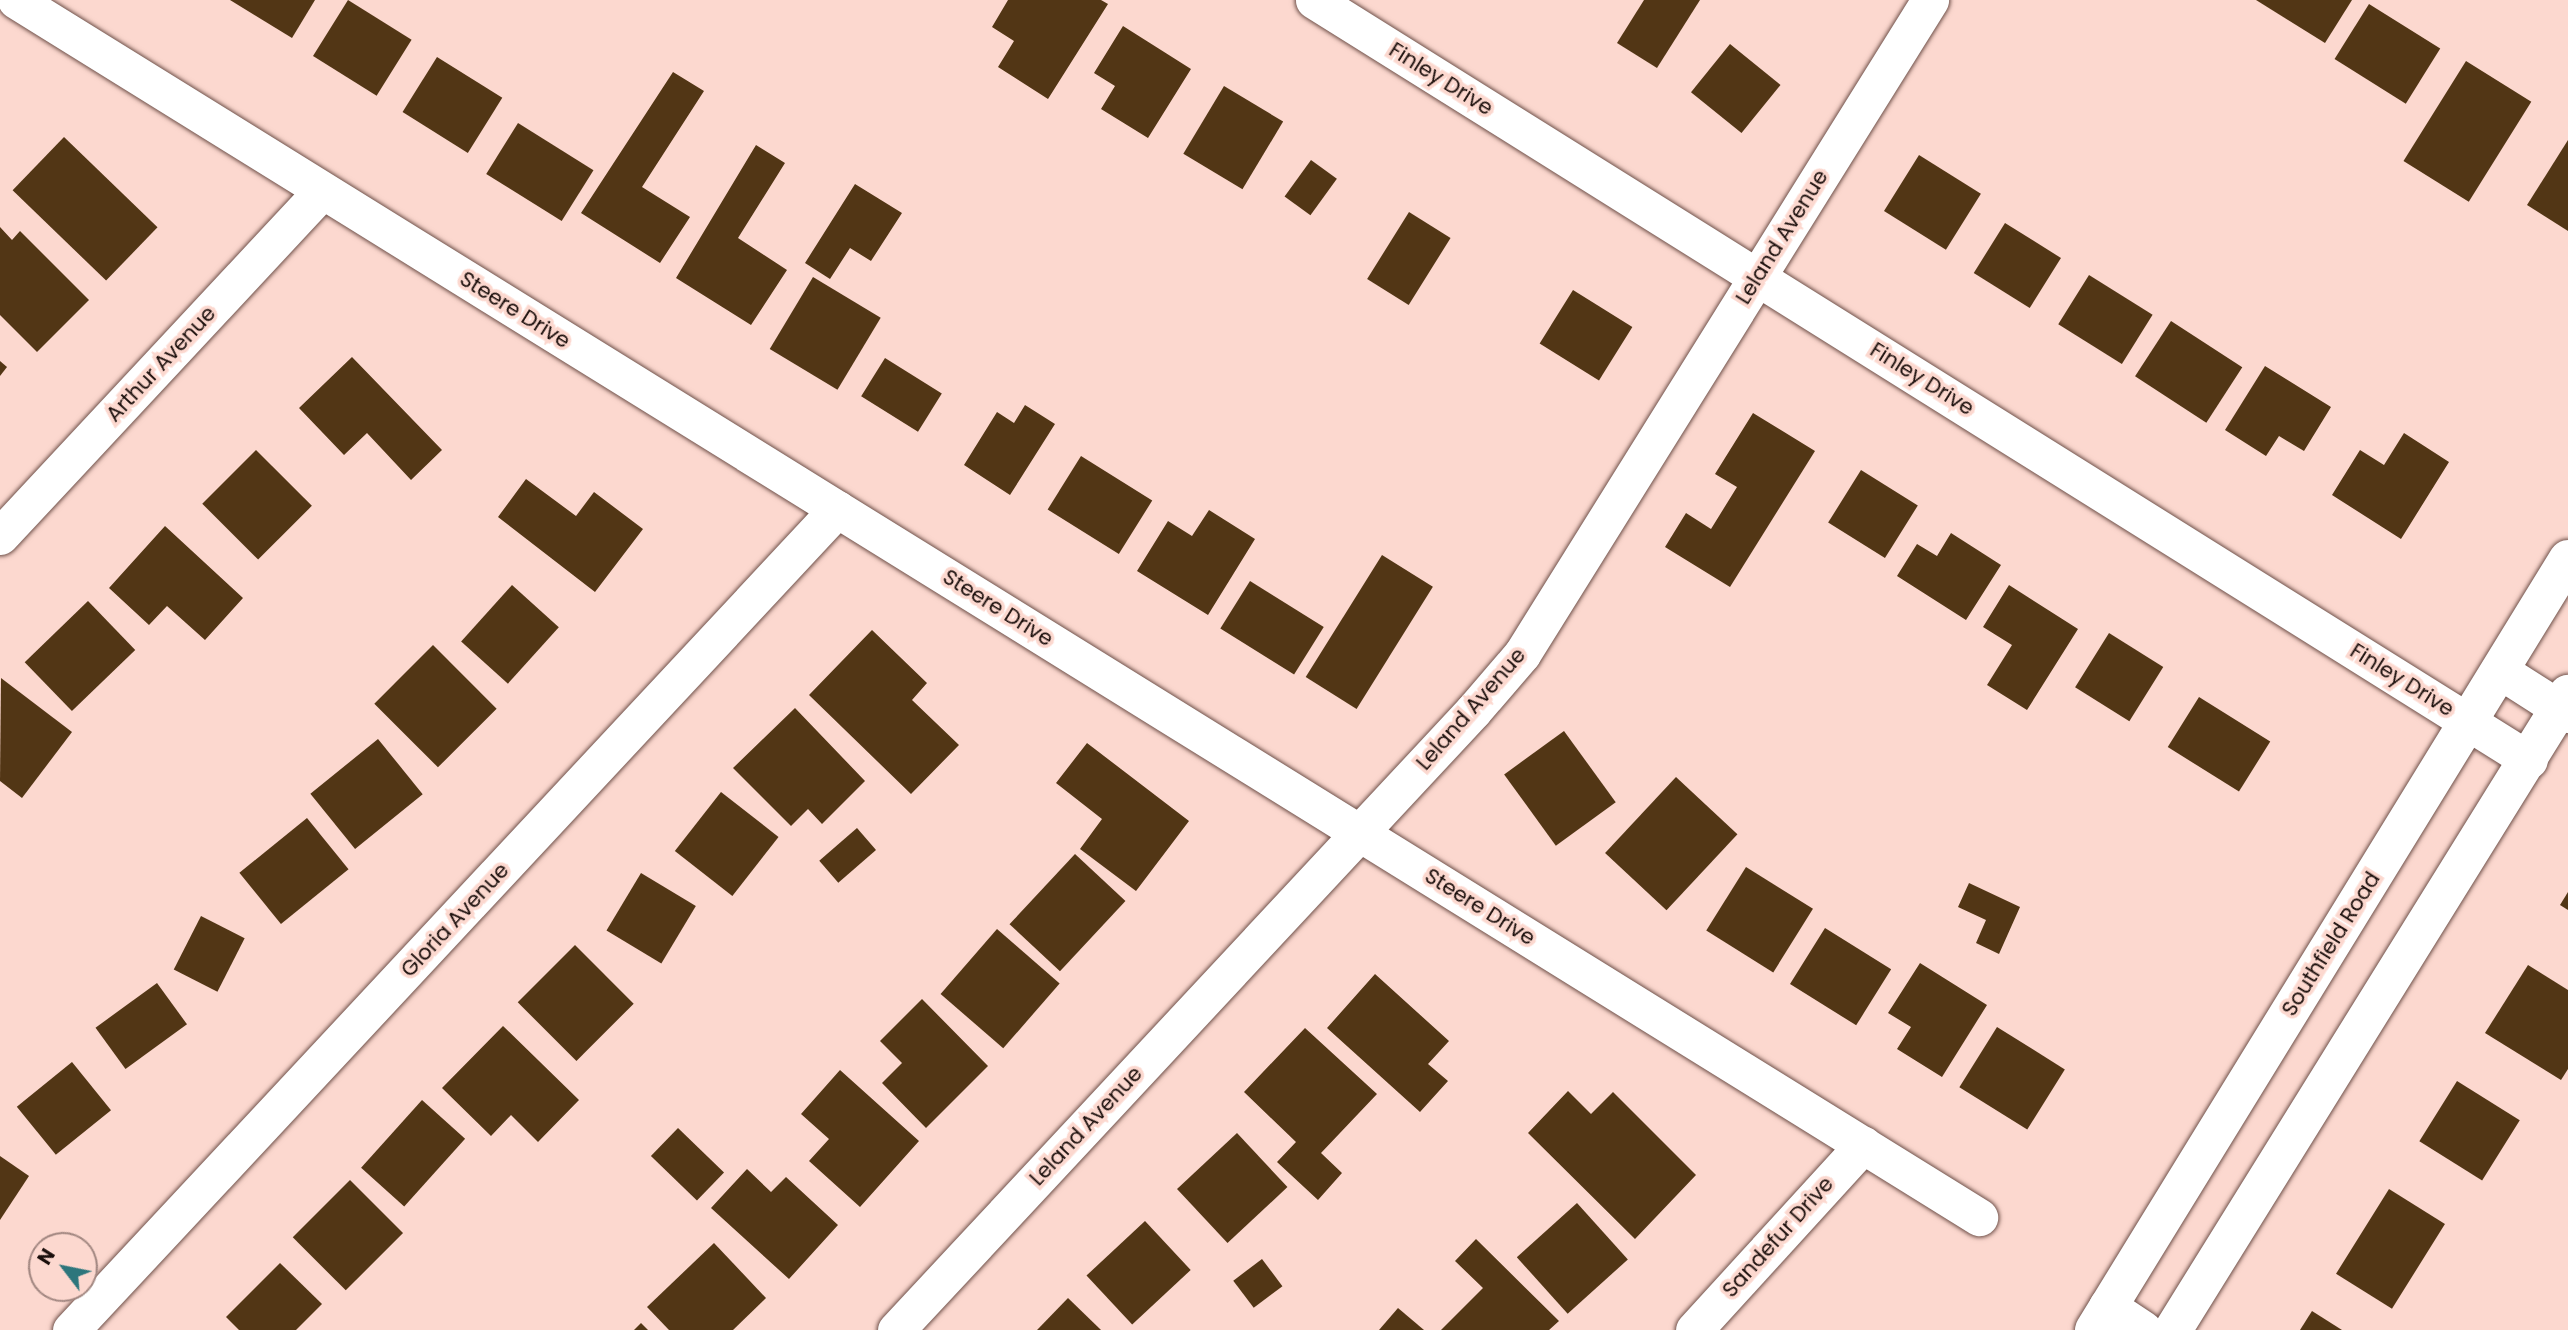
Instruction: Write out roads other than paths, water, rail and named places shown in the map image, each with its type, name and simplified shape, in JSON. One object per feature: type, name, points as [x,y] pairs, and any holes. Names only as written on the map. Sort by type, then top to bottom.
[{"type":"main road","name":"Southfield Road","points":[[2101,1318],[2568,559]]},
{"type":"main road","points":[[2173,1330],[2565,705]]},
{"type":"main road","points":[[2101,1318],[2143,1330]]},
{"type":"street","name":"Steere Drive","points":[[16,0],[1979,1217]]},
{"type":"street","name":"Finley Drive","points":[[1314,0],[2529,760]]},
{"type":"street","name":"Leland Avenue","points":[[896,1330],[1473,711],[1522,653],[1930,0]]},
{"type":"street","name":"Arthur Avenue","points":[[0,536],[322,191]]},
{"type":"street","name":"Gloria Avenue","points":[[71,1330],[837,509]]},
{"type":"street","points":[[2499,670],[2565,705]]},
{"type":"street","name":"Sandefur Drive","points":[[1694,1330],[1863,1145]]}]
